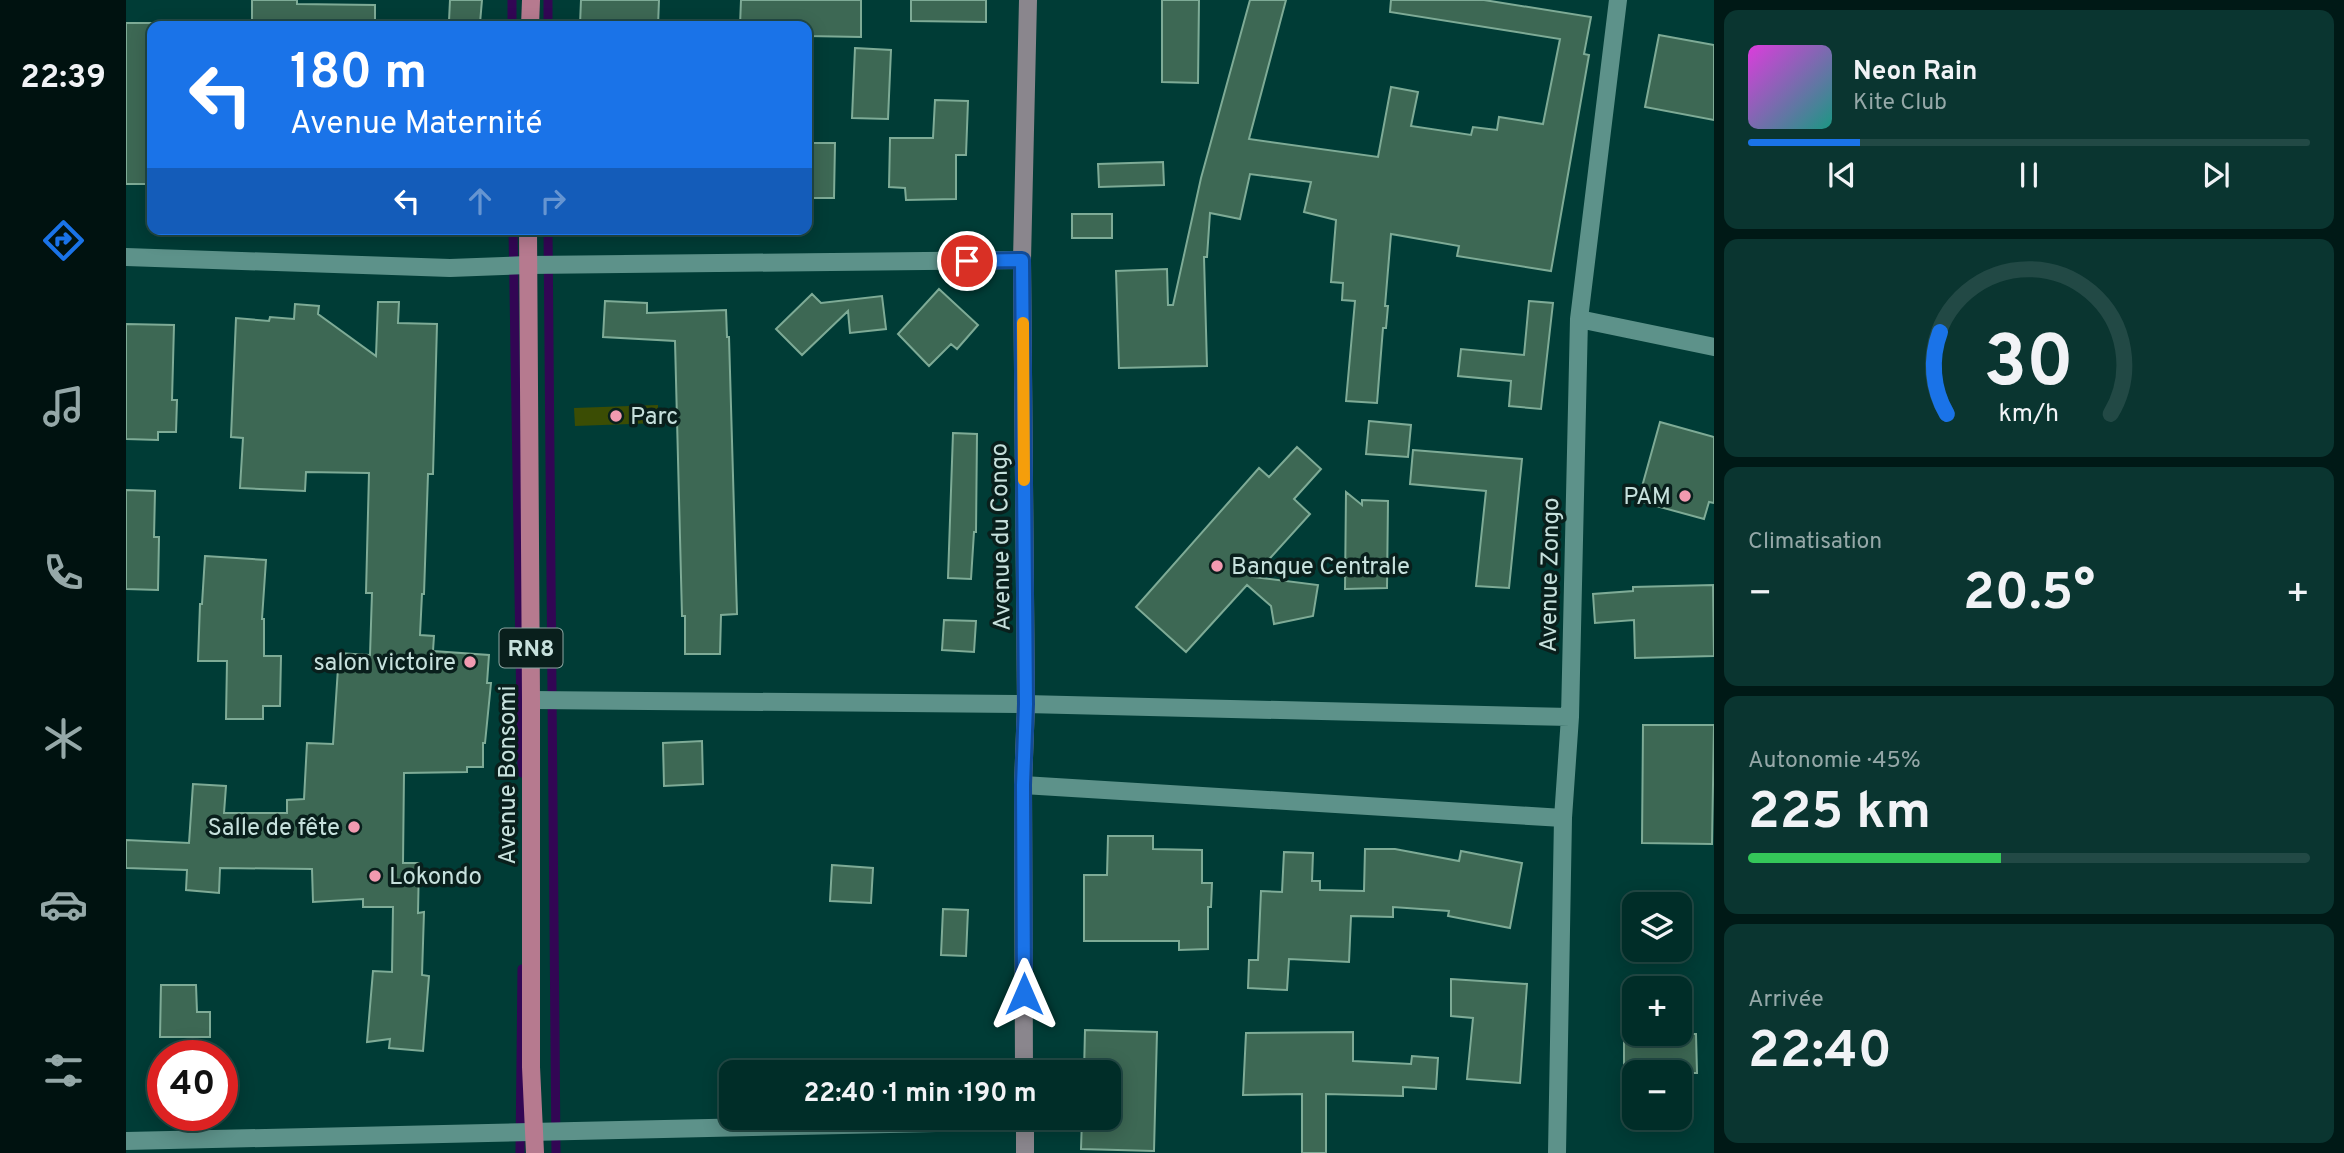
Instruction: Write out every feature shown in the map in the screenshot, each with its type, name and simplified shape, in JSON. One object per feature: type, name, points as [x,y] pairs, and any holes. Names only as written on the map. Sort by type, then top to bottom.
[{"type":"main road","points":[[530,21],[531,0]]},
{"type":"main road","name":"Avenue Bonsomi","points":[[528,235],[531,1067],[535,1153]]},
{"type":"street","name":"Avenue du Congo","points":[[1024,1060],[1023,785],[1026,704],[1022,260],[1028,0]]},
{"type":"street","name":"Avenue Zongo","points":[[1557,1153],[1563,818],[1570,717],[1579,318],[1618,0]]},
{"type":"street","points":[[126,257],[450,268],[1022,260]]},
{"type":"street","points":[[1579,318],[1714,347]]},
{"type":"street","points":[[531,699],[1026,704],[1570,717]]},
{"type":"street","points":[[1023,785],[1563,818]]},
{"type":"street","points":[[126,1141],[719,1127]]},
{"type":"street","points":[[1025,1130],[1025,1153]]},
{"type":"green space","name":"Parc","points":[[658,405],[658,423],[575,426],[574,408]]},
{"type":"building","points":[[252,0],[297,0],[297,4],[375,5],[375,21],[252,21]]},
{"type":"building","points":[[450,0],[482,0],[480,21],[449,21]]},
{"type":"building","points":[[581,0],[659,0],[658,21],[580,21]]},
{"type":"building","points":[[741,0],[861,0],[861,37],[812,36],[812,21],[740,21]]},
{"type":"building","points":[[911,0],[986,0],[986,22],[911,21]]},
{"type":"building","points":[[1162,0],[1199,0],[1198,83],[1162,82]]},
{"type":"building","points":[[1250,0],[1286,0],[1249,139],[1378,157],[1391,87],[1418,92],[1411,126],[1471,135],[1473,127],[1497,130],[1499,117],[1543,124],[1560,39],[1390,12],[1391,0],[1484,0],[1591,17],[1584,54],[1589,55],[1551,271],[1457,256],[1459,246],[1391,234],[1385,306],[1388,306],[1386,328],[1383,328],[1377,403],[1346,401],[1355,301],[1342,300],[1343,283],[1331,282],[1336,220],[1304,212],[1311,182],[1250,174],[1240,219],[1210,213],[1207,257],[1204,257],[1207,366],[1119,368],[1116,271],[1167,269],[1168,305],[1173,305],[1201,178]]},
{"type":"building","points":[[126,23],[147,23],[147,184],[126,184]]},
{"type":"building","points":[[1659,35],[1714,45],[1714,120],[1645,107]]},
{"type":"building","points":[[855,48],[891,50],[888,119],[852,118]]},
{"type":"building","points":[[935,100],[968,101],[966,155],[956,155],[956,199],[906,200],[905,188],[889,187],[890,138],[933,138]]},
{"type":"building","points":[[812,143],[835,143],[834,198],[812,198]]},
{"type":"building","points":[[1163,162],[1164,185],[1099,187],[1098,164]]},
{"type":"building","points":[[1072,214],[1112,214],[1112,238],[1072,238]]},
{"type":"building","points":[[939,289],[978,325],[957,349],[951,344],[929,366],[898,334]]},
{"type":"building","points":[[812,294],[821,303],[882,296],[886,329],[850,333],[848,311],[802,355],[776,329]]},
{"type":"building","points":[[605,301],[647,303],[647,313],[726,310],[737,614],[721,615],[720,654],[685,654],[675,341],[603,337]]},
{"type":"building","points":[[1529,301],[1553,303],[1541,409],[1509,406],[1511,381],[1458,376],[1461,349],[1524,355]]},
{"type":"building","points":[[378,302],[399,302],[398,323],[437,324],[433,474],[428,474],[420,635],[434,636],[433,651],[489,655],[487,683],[491,683],[483,743],[483,767],[467,767],[467,772],[404,773],[403,863],[419,863],[418,913],[424,912],[422,975],[429,976],[423,1051],[389,1048],[390,1039],[367,1042],[373,971],[392,972],[393,907],[363,907],[363,899],[313,902],[312,869],[220,868],[219,893],[186,890],[187,870],[126,868],[126,840],[189,843],[193,784],[226,786],[224,813],[287,813],[287,800],[304,799],[307,743],[333,744],[339,653],[370,655],[372,593],[366,593],[369,473],[306,472],[305,491],[240,488],[243,438],[231,437],[236,318],[269,321],[270,317],[294,319],[295,304],[319,306],[318,314],[376,356]]},
{"type":"building","points":[[126,324],[174,325],[172,400],[177,400],[176,432],[158,432],[158,440],[126,439]]},
{"type":"building","points":[[1369,421],[1411,425],[1408,457],[1366,454]]},
{"type":"building","points":[[1660,422],[1714,437],[1714,503],[1709,502],[1704,519],[1638,501]]},
{"type":"building","points":[[953,433],[977,434],[976,532],[971,579],[948,578]]},
{"type":"building","points":[[1297,447],[1321,469],[1294,499],[1310,514],[1253,577],[1318,585],[1313,616],[1274,624],[1271,606],[1247,585],[1186,652],[1136,607],[1259,468],[1269,477]]},
{"type":"building","points":[[1413,450],[1522,459],[1509,588],[1476,586],[1486,491],[1410,484]]},
{"type":"building","points":[[126,490],[155,491],[154,537],[159,537],[158,590],[126,589]]},
{"type":"building","points":[[1346,492],[1362,505],[1362,500],[1388,501],[1387,588],[1345,589]]},
{"type":"building","points":[[205,556],[266,560],[262,619],[264,656],[281,656],[280,706],[263,706],[263,719],[226,719],[227,661],[198,661]]},
{"type":"building","points":[[1713,585],[1714,656],[1635,658],[1634,620],[1595,623],[1593,594],[1633,591],[1633,587]]},
{"type":"building","points":[[944,620],[976,621],[974,652],[942,650]]},
{"type":"building","points":[[1643,725],[1714,725],[1712,844],[1642,843]]},
{"type":"building","points":[[702,741],[703,784],[664,786],[663,743]]},
{"type":"building","points":[[1108,836],[1153,836],[1153,849],[1202,850],[1202,883],[1212,883],[1211,907],[1208,907],[1208,949],[1179,950],[1179,941],[1084,941],[1084,875],[1107,875]]},
{"type":"building","points":[[1365,849],[1395,849],[1459,861],[1461,851],[1522,863],[1510,928],[1448,916],[1449,911],[1393,907],[1393,917],[1351,916],[1349,962],[1289,959],[1287,990],[1248,988],[1249,960],[1258,960],[1261,891],[1282,892],[1284,852],[1313,853],[1312,881],[1320,881],[1320,890],[1364,891]]},
{"type":"building","points":[[832,865],[873,868],[871,903],[830,901]]},
{"type":"building","points":[[943,909],[968,910],[966,956],[941,955]]},
{"type":"building","points":[[1451,979],[1527,984],[1520,1083],[1467,1079],[1473,1018],[1451,1016]]},
{"type":"building","points":[[161,985],[196,985],[197,1012],[210,1012],[210,1037],[160,1037]]},
{"type":"building","points":[[1085,1030],[1157,1032],[1154,1151],[1081,1149],[1082,1130],[1121,1130],[1121,1060],[1084,1060]]},
{"type":"building","points":[[1353,1032],[1353,1061],[1411,1064],[1412,1056],[1438,1058],[1436,1089],[1403,1087],[1403,1096],[1326,1094],[1326,1153],[1302,1153],[1302,1094],[1243,1095],[1246,1033]]},
{"type":"building","points":[[1692,1034],[1696,1034],[1697,1073],[1692,1073],[1692,1060],[1624,1060],[1624,1046],[1692,1046]]},
{"type":"waterway","points":[[512,0],[512,21]]},
{"type":"waterway","points":[[548,0],[548,21]]},
{"type":"waterway","points":[[513,235],[522,773]]},
{"type":"waterway","points":[[548,235],[556,1153]]},
{"type":"waterway","points":[[520,1153],[522,969]]},
{"type":"slow traffic","points":[[1023,323],[1024,480]]},
{"type":"place","name":"Parc","points":[[616,416]]},
{"type":"place","name":"PAM","points":[[1685,496]]},
{"type":"place","name":"Banque Centrale","points":[[1217,566]]},
{"type":"place","name":"salon victoire","points":[[470,662]]},
{"type":"place","name":"Salle de fête","points":[[354,827]]},
{"type":"place","name":"Lokondo","points":[[375,876]]},
{"type":"route","points":[[967,261],[1022,260],[1026,704],[1023,785],[1024,994]]}]
